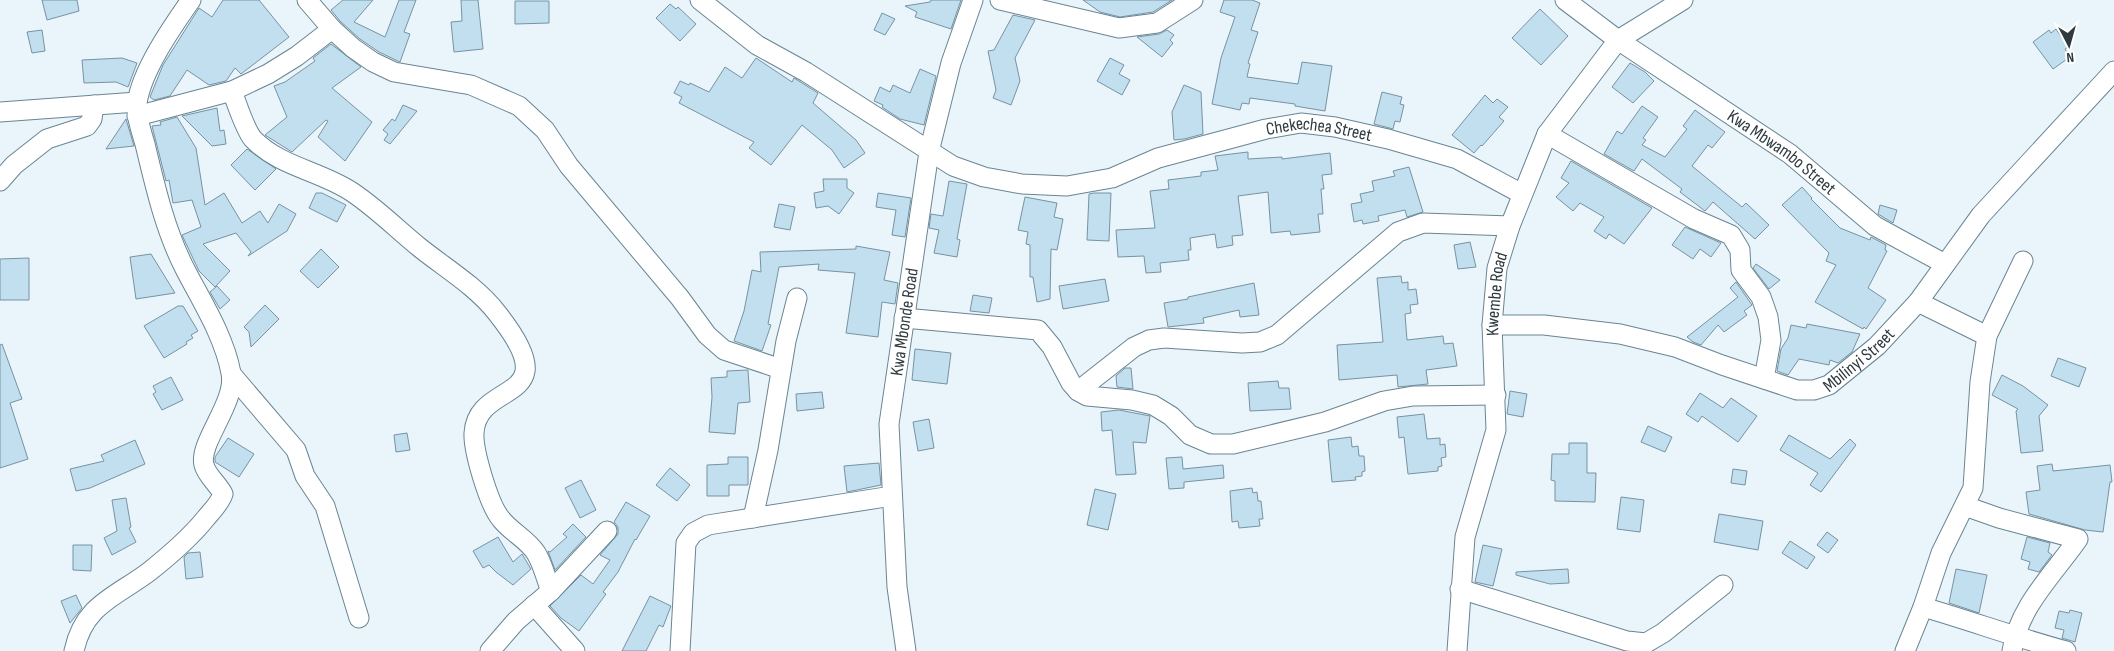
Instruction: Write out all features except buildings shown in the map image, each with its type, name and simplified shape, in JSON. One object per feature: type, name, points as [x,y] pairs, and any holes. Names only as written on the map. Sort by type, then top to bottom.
[{"type":"street","points":[[192,0],[171,28],[150,64],[137,109],[160,204],[180,260],[224,348],[232,375],[296,450],[305,476],[325,506],[346,568],[359,618]]},
{"type":"street","points":[[307,0],[332,29],[353,48],[373,62],[394,72],[471,85],[519,106],[545,130],[569,166],[680,298],[707,335],[724,350],[781,369]]},
{"type":"street","name":"Chekechea Street","points":[[700,0],[757,45],[806,72],[928,152],[953,166],[984,177],[1022,184],[1067,186],[1112,178],[1158,158],[1300,123],[1335,127],[1388,139],[1457,159],[1522,194]]},
{"type":"street","name":"Kwa Mbonde Road","points":[[906,651],[898,587],[889,424],[928,152],[951,63],[973,0]]},
{"type":"street","points":[[1000,0],[1119,28],[1157,23],[1193,0]]},
{"type":"street","name":"Kwa Mbwambo Street","points":[[1565,0],[1618,40],[1790,154],[1874,226],[1945,264]]},
{"type":"street","name":"Kwembe Road","points":[[1457,651],[1465,537],[1496,430],[1492,325],[1497,268],[1510,226],[1547,134],[1618,40],[1683,0]]},
{"type":"street","points":[[0,112],[94,105],[137,109],[232,91],[268,74],[297,56],[332,29]]},
{"type":"street","name":"Mbilinyi Street","points":[[1492,325],[1544,325],[1620,334],[1675,347],[1797,390],[1814,390],[1829,385],[1877,346],[1918,302],[1981,215],[2114,71]]},
{"type":"street","points":[[232,91],[251,138],[265,150],[282,160],[319,174],[353,192],[420,248],[473,288],[496,312],[516,341],[525,360],[526,373],[521,382],[484,410],[477,421],[474,433],[475,450],[492,503],[500,518],[526,541],[536,554],[551,591]]},
{"type":"street","points":[[0,181],[14,165],[47,139],[87,126],[92,120],[94,105]]},
{"type":"street","points":[[1547,134],[1694,219],[1730,235],[1740,250],[1741,270],[1761,297],[1768,317],[1771,340],[1764,379]]},
{"type":"street","points":[[1078,391],[1134,347],[1149,340],[1164,338],[1242,343],[1260,342],[1277,335],[1398,232],[1423,223],[1510,226]]},
{"type":"street","points":[[1905,651],[1923,607],[1941,553],[1972,488],[1980,382],[1988,336],[2022,260]]},
{"type":"street","points":[[753,518],[768,450],[781,369],[797,298]]},
{"type":"street","points":[[1918,302],[1988,336]]},
{"type":"street","points":[[904,318],[1038,330],[1052,347],[1071,383],[1078,391],[1087,396],[1132,400],[1153,405],[1171,416],[1190,435],[1211,444],[1233,444],[1325,422],[1384,401],[1413,396],[1496,395]]},
{"type":"street","points":[[74,651],[76,638],[85,620],[98,606],[157,564],[194,532],[221,500],[223,494],[205,468],[202,456],[221,417],[232,375]]},
{"type":"street","points":[[680,651],[686,543],[693,533],[708,525],[892,496]]},
{"type":"street","points":[[1965,506],[1998,518],[2078,539],[2026,608],[2013,644]]},
{"type":"street","points":[[490,651],[516,620],[551,591],[607,531]]},
{"type":"street","points":[[1460,589],[1627,641],[1646,643],[1663,633],[1723,585]]},
{"type":"street","points":[[534,605],[575,651]]},
{"type":"street","points":[[1923,607],[1962,618],[2013,644],[2066,651]]}]
